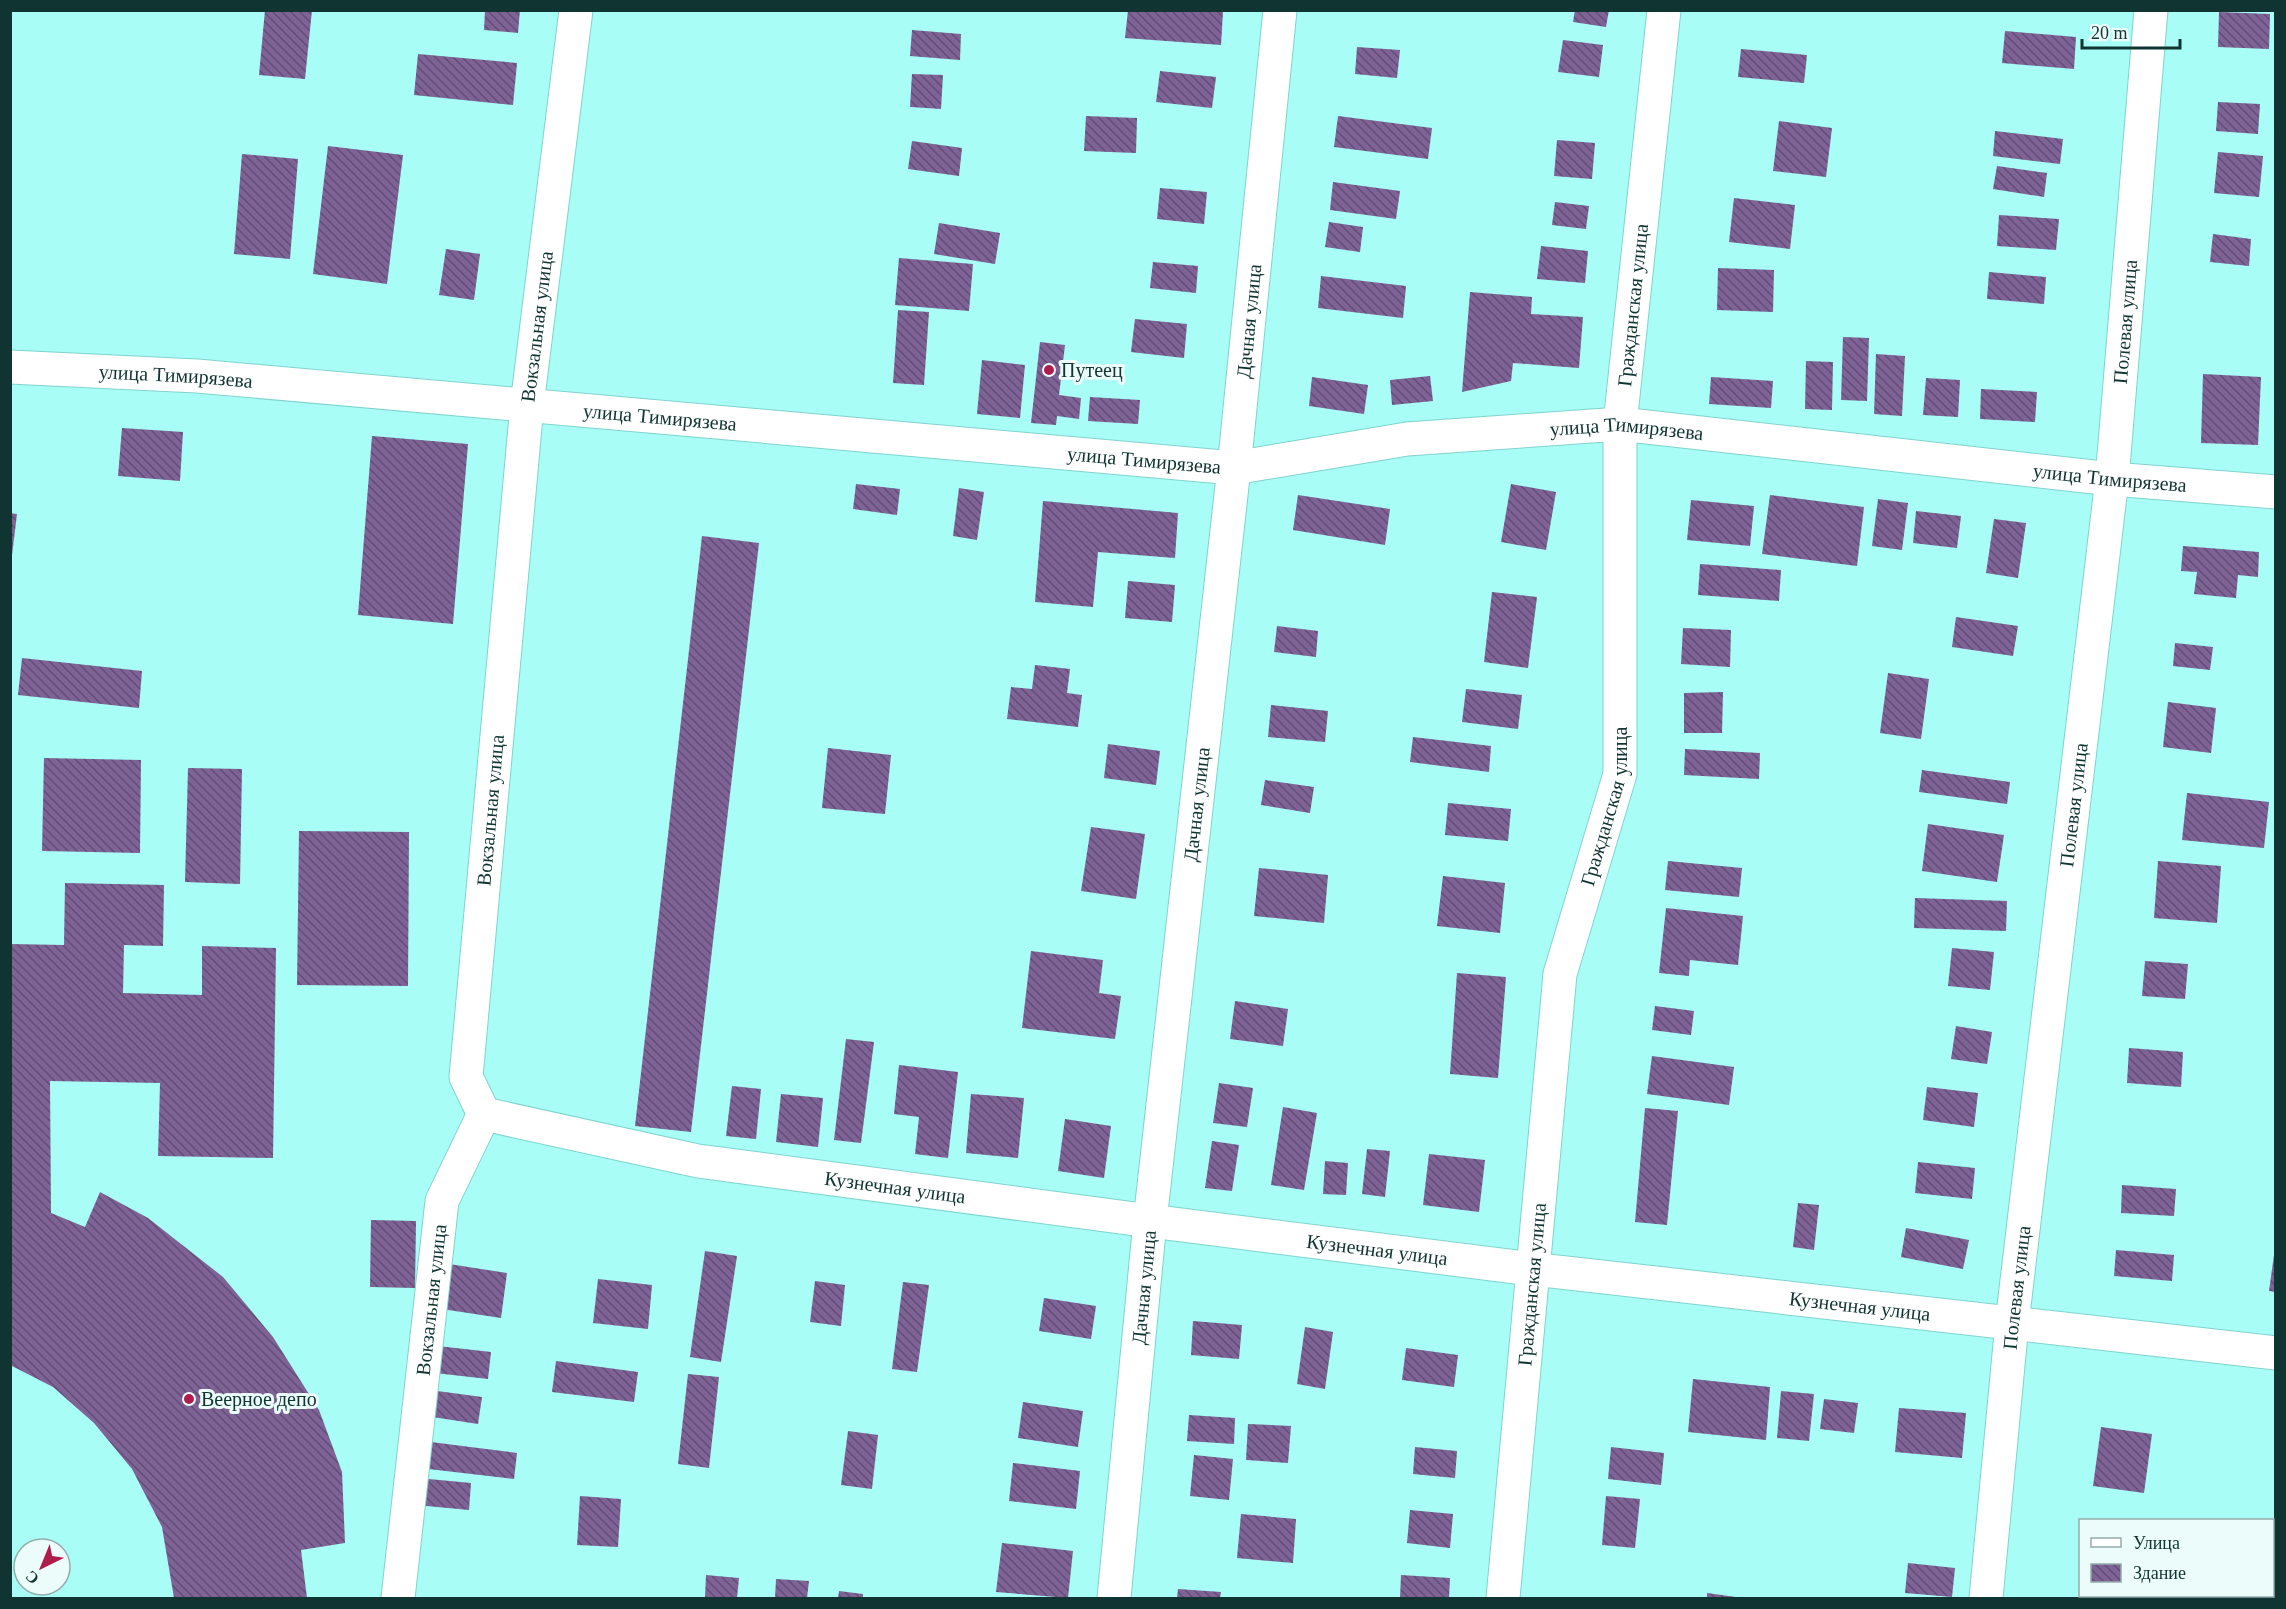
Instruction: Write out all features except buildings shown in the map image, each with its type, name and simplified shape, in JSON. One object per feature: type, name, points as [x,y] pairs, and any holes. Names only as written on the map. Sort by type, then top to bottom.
[{"type":"street","name":"Вокзальная улица","points":[[398,1599],[442,1201],[484,1114],[466,1077],[527,405],[576,10]]},
{"type":"street","name":"Дачная улица","points":[[1114,1599],[1150,1221],[1234,468],[1280,10]]},
{"type":"street","name":"Гражданская улица","points":[[1503,1599],[1560,974],[1620,774],[1620,424],[1664,10]]},
{"type":"street","name":"Полевая улица","points":[[1986,1599],[2012,1323],[2112,479],[2151,10]]},
{"type":"street","name":"улица Тимирязева","points":[[10,367],[197,376],[1234,468],[1407,439],[1620,424],[2112,479],[2276,492]]},
{"type":"street","name":"Кузнечная улица","points":[[484,1114],[698,1161],[1532,1269],[2276,1353]]},
{"type":"place","name":"Путеец","points":[[1049,370]]},
{"type":"place","name":"Веерное депо","points":[[189,1399]]}]
